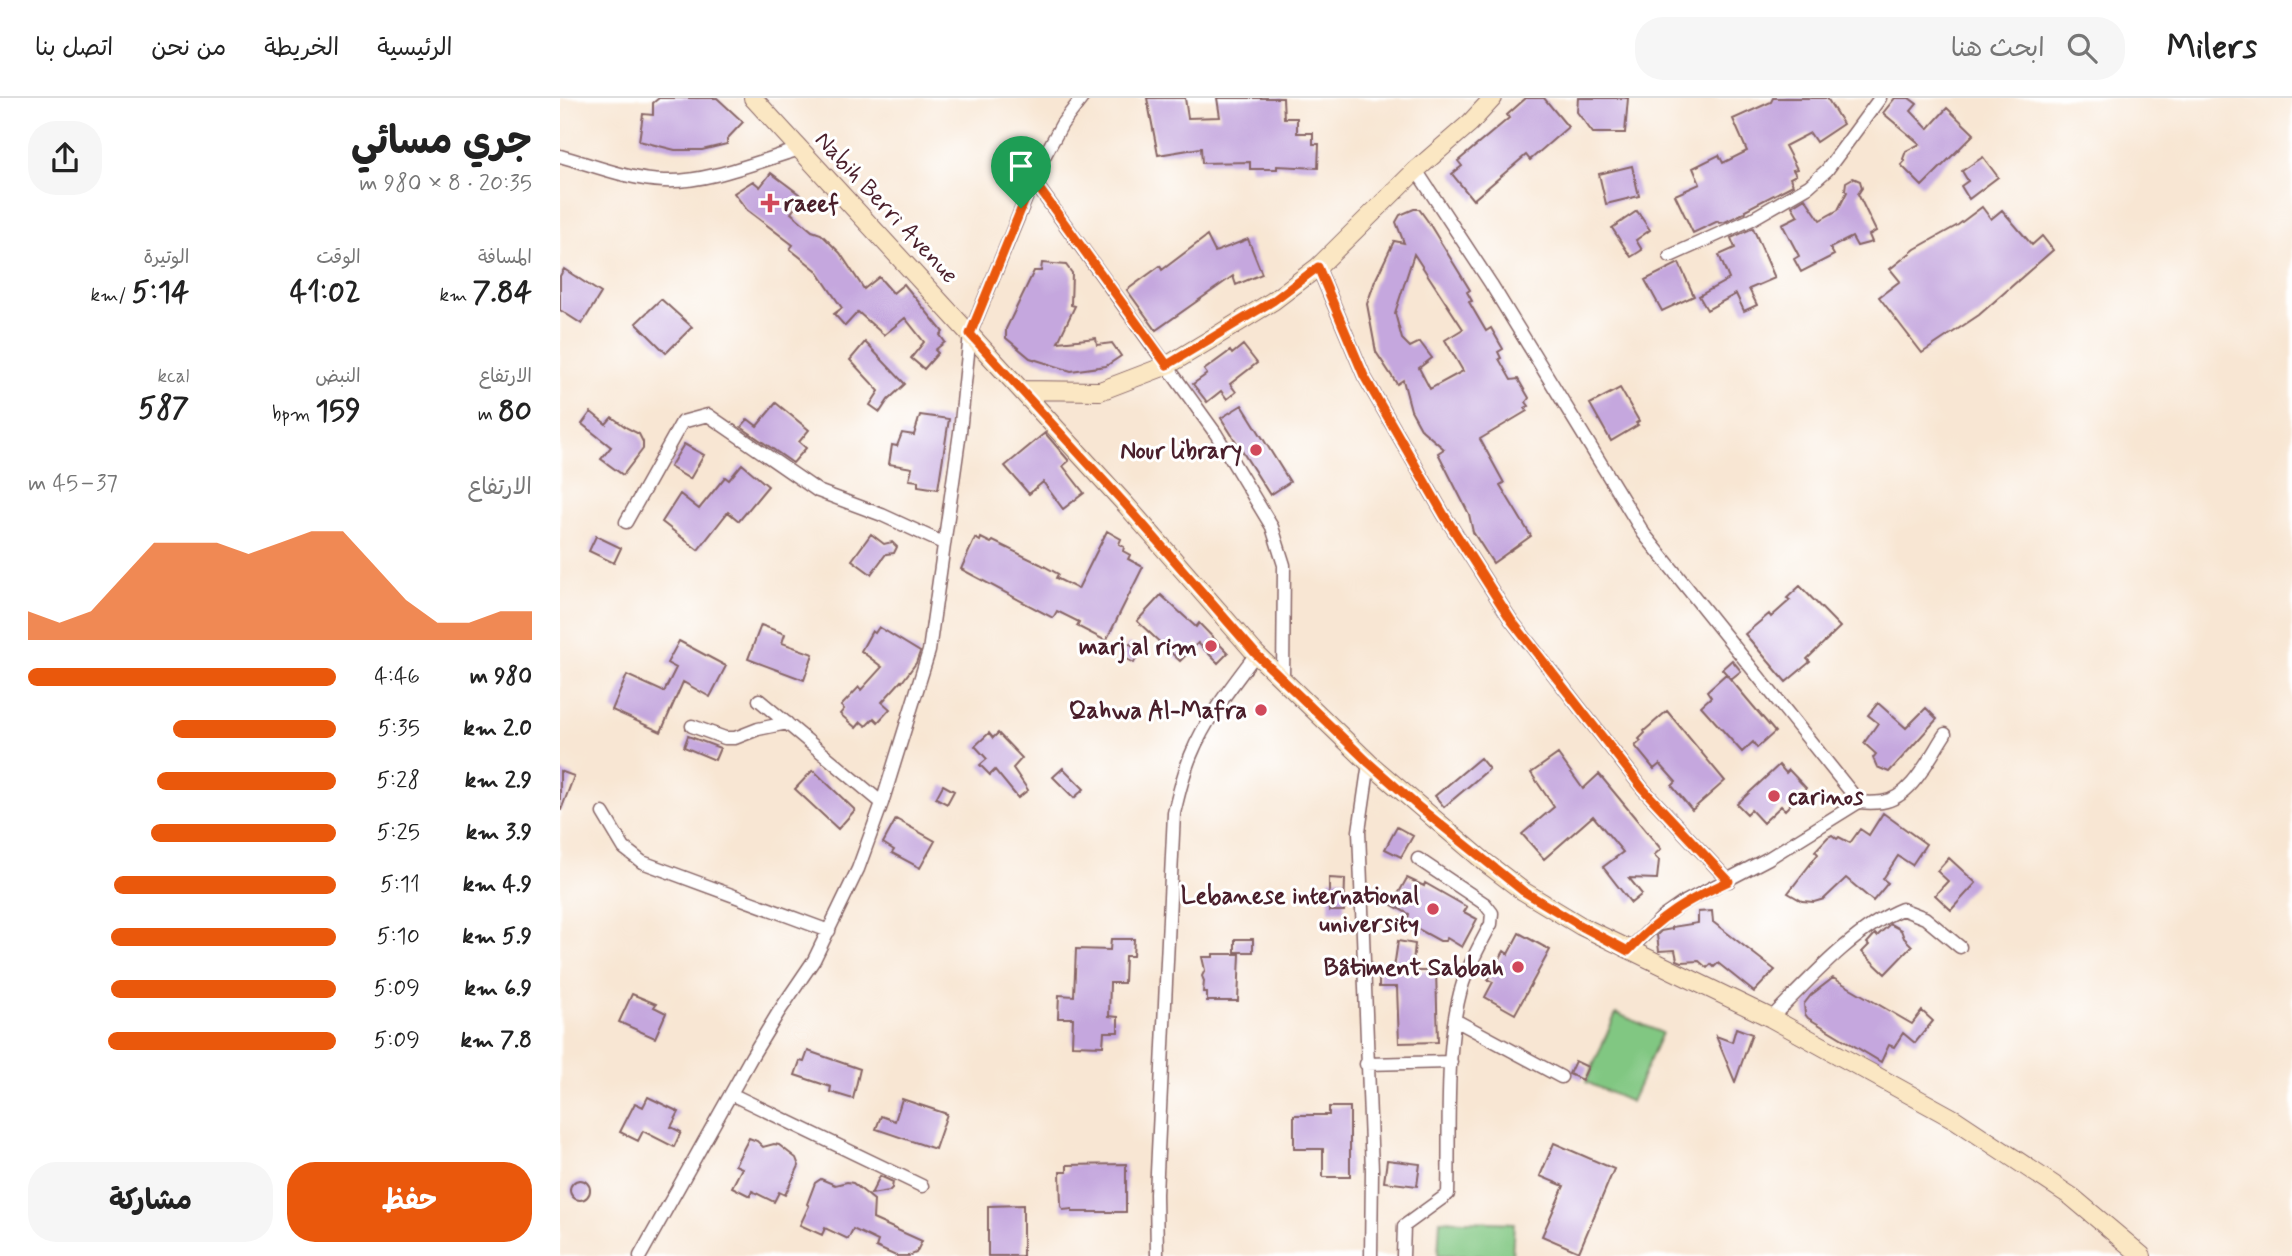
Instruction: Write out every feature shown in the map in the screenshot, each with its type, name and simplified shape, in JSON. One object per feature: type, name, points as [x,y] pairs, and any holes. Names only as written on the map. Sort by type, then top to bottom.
[{"type":"street","name":"Nabih Berri Avenue","points":[[753,98],[1126,505],[1256,654],[1369,763],[1429,816],[1523,891],[1581,926],[1771,1018],[1956,1119],[2073,1197],[2142,1256]]},
{"type":"street","points":[[640,1256],[778,1013],[814,960],[859,869],[929,651],[960,432],[970,334],[1033,180],[1062,124],[1082,98]]},
{"type":"street","points":[[1021,390],[1100,391],[1167,365],[1273,301],[1318,267],[1493,98]]},
{"type":"street","points":[[1670,256],[1750,220],[1809,186],[1826,170],[1880,98]]},
{"type":"street","points":[[560,156],[627,175],[665,181],[699,178],[800,149]]},
{"type":"street","points":[[1416,170],[1491,284],[1644,534],[1859,802]]},
{"type":"street","points":[[1033,180],[1216,434],[1272,527],[1284,565],[1283,679]]},
{"type":"street","points":[[1318,267],[1364,376],[1444,515],[1511,620],[1643,789],[1729,881]]},
{"type":"street","points":[[626,522],[682,422],[708,415],[818,491],[882,515],[943,543]]},
{"type":"street","points":[[1157,1256],[1156,1194],[1174,813],[1182,778],[1203,729],[1256,654]]},
{"type":"street","points":[[759,700],[882,803]]},
{"type":"street","points":[[692,726],[734,738],[758,729],[787,723]]},
{"type":"street","points":[[1628,951],[1673,910],[1729,881],[1859,802],[1884,802],[1898,796],[1912,783],[1945,734]]},
{"type":"street","points":[[1369,763],[1359,831],[1372,1170],[1371,1256]]},
{"type":"street","points":[[603,813],[624,848],[642,862],[829,931]]},
{"type":"street","points":[[1404,1256],[1404,1226],[1448,1194],[1451,1062],[1455,1020],[1463,984],[1491,924],[1492,913],[1485,904],[1418,859]]},
{"type":"street","points":[[1771,1018],[1815,972],[1884,916],[1902,909],[1925,918],[1960,947]]},
{"type":"street","points":[[1455,1020],[1562,1077]]},
{"type":"street","points":[[1366,1064],[1451,1062]]},
{"type":"street","points":[[731,1094],[922,1186]]},
{"type":"green space","points":[[1616,1013],[1662,1033],[1631,1102],[1586,1082]]},
{"type":"green space","points":[[1440,1220],[1514,1223],[1512,1256],[1438,1256]]},
{"type":"building","points":[[659,98],[717,98],[743,122],[727,139],[727,144],[702,150],[675,150],[639,141],[643,114],[653,115],[653,103]]},
{"type":"building","points":[[1147,98],[1185,98],[1188,118],[1220,117],[1217,98],[1283,98],[1284,118],[1297,118],[1297,133],[1313,133],[1313,144],[1319,144],[1318,168],[1277,166],[1277,169],[1250,169],[1250,162],[1202,163],[1201,148],[1158,155]]},
{"type":"building","points":[[1526,98],[1544,98],[1568,127],[1530,160],[1526,155],[1473,200],[1452,174],[1462,166],[1458,161],[1509,118],[1507,115]]},
{"type":"building","points":[[1578,98],[1628,98],[1625,133],[1593,133],[1577,112]]},
{"type":"building","points":[[1773,98],[1827,98],[1843,124],[1816,142],[1810,133],[1785,146],[1797,169],[1793,170],[1796,175],[1790,178],[1793,185],[1745,210],[1746,212],[1693,233],[1675,195],[1700,184],[1693,168],[1719,155],[1723,163],[1747,151],[1733,119],[1771,102]]},
{"type":"building","points":[[1895,98],[1909,98],[1917,104],[1911,111],[1928,129],[1947,108],[1974,134],[1922,186],[1901,165],[1905,161],[1903,159],[1906,151],[1920,144],[1883,113]]},
{"type":"building","points":[[1983,157],[1998,177],[1969,199],[1961,186],[1968,181],[1962,171]]},
{"type":"building","points":[[1632,166],[1639,196],[1606,204],[1599,174]]},
{"type":"building","points":[[771,173],[803,197],[791,213],[812,231],[821,234],[840,253],[864,289],[879,277],[893,293],[904,284],[943,332],[940,335],[945,342],[935,350],[938,353],[924,369],[911,358],[924,342],[905,318],[884,335],[858,312],[845,326],[834,314],[842,308],[816,270],[790,249],[793,245],[747,210],[734,193],[753,181],[760,187]]},
{"type":"building","points":[[1853,178],[1860,181],[1862,188],[1858,194],[1876,231],[1869,235],[1872,242],[1857,246],[1852,237],[1830,248],[1834,255],[1801,272],[1794,259],[1799,256],[1782,224],[1798,216],[1792,206],[1805,198],[1820,220],[1838,210],[1847,192],[1846,182]]},
{"type":"building","points":[[1982,207],[1991,219],[2002,210],[2032,245],[2042,236],[2053,250],[1979,315],[1922,353],[1879,297],[1900,281],[1890,269],[1915,249],[1958,225]]},
{"type":"building","points":[[1419,209],[1427,220],[1470,290],[1467,292],[1472,301],[1469,302],[1486,331],[1491,328],[1503,349],[1498,352],[1501,358],[1499,359],[1511,380],[1518,379],[1529,398],[1526,402],[1529,406],[1525,408],[1527,411],[1480,439],[1504,483],[1500,485],[1531,536],[1493,563],[1473,532],[1469,514],[1438,453],[1444,449],[1422,430],[1411,410],[1403,380],[1397,384],[1376,352],[1367,304],[1394,241],[1404,243],[1396,222],[1400,215]],"holes":[[[1414,254],[1463,329],[1445,340],[1463,371],[1430,389],[1419,368],[1432,358],[1420,342],[1410,347],[1402,339],[1395,313]]]},
{"type":"building","points":[[1637,211],[1650,230],[1636,240],[1642,250],[1631,257],[1612,228]]},
{"type":"building","points":[[1753,228],[1775,278],[1749,289],[1757,305],[1744,311],[1736,294],[1707,310],[1699,296],[1729,279],[1719,255],[1735,248],[1731,238]]},
{"type":"building","points":[[1207,236],[1215,252],[1248,239],[1262,274],[1236,285],[1233,276],[1156,330],[1127,290],[1160,266],[1162,270]]},
{"type":"building","points":[[1042,263],[1066,265],[1072,273],[1071,305],[1075,306],[1058,342],[1096,338],[1097,345],[1112,343],[1121,356],[1106,366],[1071,371],[1030,358],[1006,338],[1006,329],[1034,271],[1041,271]]},
{"type":"building","points":[[1679,263],[1694,296],[1662,311],[1645,280]]},
{"type":"building","points":[[564,269],[601,293],[582,324],[560,310],[560,276]]},
{"type":"building","points":[[661,299],[692,327],[666,353],[636,323]]},
{"type":"building","points":[[865,342],[905,384],[880,412],[870,405],[879,391],[850,360]]},
{"type":"building","points":[[1243,345],[1257,363],[1230,384],[1236,392],[1227,399],[1221,391],[1207,402],[1193,384],[1207,374],[1204,370]]},
{"type":"building","points":[[1620,388],[1639,421],[1636,423],[1638,425],[1611,441],[1590,404]]},
{"type":"building","points":[[776,403],[809,430],[799,442],[806,448],[793,463],[741,427],[748,419],[757,426]]},
{"type":"building","name":"Nour library","points":[[1242,405],[1290,482],[1270,495],[1221,418]]},
{"type":"building","points":[[591,412],[606,424],[612,417],[639,434],[643,449],[623,475],[601,459],[611,447],[582,424]]},
{"type":"building","points":[[920,415],[949,419],[938,489],[918,486],[918,481],[909,480],[912,468],[889,464],[892,445],[897,446],[902,433],[914,435]]},
{"type":"building","points":[[1045,433],[1069,461],[1063,466],[1084,493],[1063,509],[1043,482],[1029,494],[1005,466]]},
{"type":"building","points":[[684,444],[704,455],[690,479],[670,467]]},
{"type":"building","points":[[742,464],[768,486],[739,521],[728,512],[698,550],[662,522],[680,494],[699,509],[725,477],[729,480]]},
{"type":"building","points":[[1107,531],[1121,539],[1119,544],[1124,547],[1123,551],[1130,555],[1128,559],[1143,567],[1106,641],[1077,626],[1079,622],[1057,611],[1053,618],[961,569],[975,538],[980,541],[981,538],[1040,564],[1058,574],[1056,578],[1078,589]]},
{"type":"building","points":[[871,534],[884,544],[892,542],[897,547],[894,553],[886,554],[871,574],[852,560]]},
{"type":"building","points":[[596,536],[621,548],[614,563],[589,551]]},
{"type":"building","points":[[1800,586],[1840,627],[1807,659],[1810,662],[1786,682],[1745,634],[1769,614],[1771,617],[1790,600],[1787,598]]},
{"type":"building","points":[[1161,595],[1196,627],[1199,623],[1228,653],[1218,663],[1198,643],[1180,661],[1137,621]]},
{"type":"building","points":[[761,625],[785,634],[782,643],[813,654],[804,680],[748,659]]},
{"type":"building","points":[[879,627],[920,652],[916,663],[902,682],[882,702],[890,709],[878,722],[874,718],[866,726],[861,722],[856,728],[840,714],[844,709],[841,706],[859,687],[861,690],[882,667],[861,651],[872,631],[875,633]]},
{"type":"building","points":[[679,641],[726,666],[710,697],[683,682],[661,732],[612,710],[627,675],[664,692],[676,668],[667,663]]},
{"type":"building","points":[[1128,643],[1140,649],[1134,663],[1122,657]]},
{"type":"building","points":[[1732,660],[1741,671],[1731,679],[1722,669]]},
{"type":"building","points":[[1726,674],[1775,732],[1757,748],[1753,742],[1742,752],[1701,706],[1711,697],[1707,691]]},
{"type":"building","points":[[1878,703],[1906,728],[1926,708],[1937,719],[1889,772],[1877,767],[1873,758],[1876,754],[1864,743],[1878,723],[1868,715]]},
{"type":"building","points":[[1667,711],[1725,781],[1692,810],[1672,786],[1676,782],[1660,764],[1654,769],[1635,746],[1641,741],[1639,739],[1644,731]]},
{"type":"building","points":[[989,733],[993,738],[998,733],[1022,758],[1013,768],[1028,790],[1018,798],[995,770],[990,775],[980,765],[987,759],[975,746]]},
{"type":"building","points":[[688,736],[720,748],[715,760],[684,747]]},
{"type":"building","points":[[1558,754],[1583,789],[1599,774],[1661,849],[1654,855],[1659,860],[1657,879],[1629,878],[1642,894],[1631,903],[1603,867],[1623,852],[1593,816],[1544,859],[1522,834],[1554,807],[1531,773]]},
{"type":"building","points":[[1480,758],[1489,769],[1444,807],[1435,796]]},
{"type":"building","name":"carinos","points":[[1779,765],[1786,773],[1789,770],[1806,788],[1785,810],[1781,806],[1763,823],[1751,810],[1747,814],[1737,804]]},
{"type":"building","points":[[1063,768],[1084,789],[1074,798],[1053,777]]},
{"type":"building","points":[[813,770],[855,810],[838,829],[795,789]]},
{"type":"building","points":[[560,771],[574,776],[561,810],[560,810]]},
{"type":"building","points":[[943,785],[954,791],[947,804],[936,798]]},
{"type":"building","points":[[1883,813],[1926,844],[1912,865],[1898,856],[1883,879],[1888,883],[1873,901],[1846,878],[1824,899],[1814,902],[1802,901],[1788,893],[1818,854],[1815,851],[1828,837],[1832,835],[1850,843],[1860,829],[1869,835]]},
{"type":"building","points":[[896,819],[935,841],[920,868],[892,853],[894,850],[883,843]]},
{"type":"building","points":[[1397,827],[1413,836],[1401,857],[1385,849]]},
{"type":"building","points":[[1949,858],[1976,883],[1951,910],[1935,895],[1948,881],[1937,871]]},
{"type":"building","points":[[1329,878],[1345,879],[1344,911],[1329,911]]},
{"type":"building","name":"Lebanese international university","points":[[1407,878],[1424,886],[1425,883],[1467,907],[1464,912],[1477,919],[1462,947],[1447,938],[1440,941],[1407,923],[1409,914],[1392,905]]},
{"type":"building","points":[[1712,911],[1713,922],[1775,970],[1754,992],[1718,963],[1707,968],[1699,961],[1677,960],[1675,950],[1659,951],[1657,935],[1661,931],[1698,923],[1698,912]]},
{"type":"building","points":[[1890,924],[1901,930],[1912,946],[1885,974],[1862,952],[1875,934],[1877,936]]},
{"type":"building","name":"Bâtiment Sabbah","points":[[1519,933],[1550,950],[1515,1014],[1485,997],[1493,982],[1488,980],[1504,951],[1508,954]]},
{"type":"building","points":[[1111,939],[1134,939],[1133,956],[1125,956],[1124,983],[1110,983],[1109,1016],[1118,1017],[1118,1032],[1104,1032],[1103,1046],[1072,1045],[1073,1018],[1058,1018],[1059,995],[1074,996],[1076,949],[1110,950]]},
{"type":"building","points":[[1235,939],[1253,939],[1253,952],[1235,952]]},
{"type":"building","points":[[1398,941],[1415,944],[1412,971],[1436,971],[1438,1042],[1399,1043],[1397,987],[1379,987],[1379,968],[1394,968]]},
{"type":"building","points":[[1213,954],[1240,954],[1238,1001],[1207,1001],[1207,992],[1203,992],[1202,976],[1205,970],[1202,957],[1213,957]]},
{"type":"building","points":[[1833,978],[1912,1024],[1922,1011],[1933,1021],[1915,1043],[1903,1033],[1894,1047],[1889,1045],[1881,1062],[1805,1014],[1804,1004],[1811,995]]},
{"type":"building","points":[[632,994],[656,1004],[654,1007],[666,1013],[655,1038],[619,1022]]},
{"type":"building","points":[[1736,1028],[1752,1034],[1735,1082],[1716,1036],[1732,1042]]},
{"type":"building","points":[[808,1051],[860,1069],[853,1099],[830,1092],[831,1087],[795,1075],[800,1061],[804,1062]]},
{"type":"building","points":[[1575,1061],[1588,1067],[1582,1080],[1569,1074]]},
{"type":"building","points":[[648,1097],[679,1112],[671,1127],[681,1132],[674,1147],[643,1131],[638,1141],[620,1132],[635,1103],[643,1107]]},
{"type":"building","points":[[902,1099],[947,1114],[935,1149],[876,1129],[881,1116],[895,1121]]},
{"type":"building","points":[[1329,1107],[1350,1107],[1350,1177],[1323,1177],[1323,1149],[1294,1149],[1294,1115],[1329,1115]]},
{"type":"building","points":[[749,1138],[763,1147],[779,1145],[796,1158],[799,1166],[785,1195],[779,1192],[774,1202],[752,1191],[750,1196],[732,1187],[742,1168],[735,1165]]},
{"type":"building","points":[[1554,1143],[1614,1169],[1579,1252],[1542,1236],[1564,1186],[1540,1176]]},
{"type":"building","points":[[1387,1160],[1420,1164],[1417,1186],[1384,1182]]},
{"type":"building","points":[[1126,1164],[1126,1212],[1063,1210],[1060,1172],[1067,1172],[1067,1165]]},
{"type":"building","points":[[880,1176],[893,1182],[892,1188],[871,1194]]},
{"type":"building","points":[[821,1179],[835,1185],[853,1183],[874,1200],[873,1219],[922,1241],[916,1253],[896,1256],[876,1247],[878,1241],[853,1229],[848,1239],[825,1228],[822,1235],[800,1225],[815,1183]]},
{"type":"building","points":[[580,1180],[587,1183],[590,1190],[587,1197],[580,1200],[573,1197],[570,1190],[573,1183]]},
{"type":"building","points":[[1023,1205],[1023,1256],[988,1256],[988,1206]]},
{"type":"place","name":"raeef","points":[[770,203]]},
{"type":"place","name":"Nour library","points":[[1256,450]]},
{"type":"place","name":"marj al rim","points":[[1211,646]]},
{"type":"place","name":"Qahwa Al-Mafra","points":[[1261,710]]},
{"type":"place","name":"carinos","points":[[1774,796]]},
{"type":"place","name":"Lebanese international university","points":[[1433,909]]},
{"type":"place","name":"Bâtiment Sabbah","points":[[1518,967]]},
{"type":"route","points":[[1033,180],[1167,365],[1273,301],[1318,267],[1364,376],[1444,515],[1511,620],[1643,789],[1729,881],[1683,903],[1663,917],[1628,951],[1523,891],[1486,863],[1369,763],[1256,654],[1126,505],[970,334],[1021,208],[1033,180]]}]
